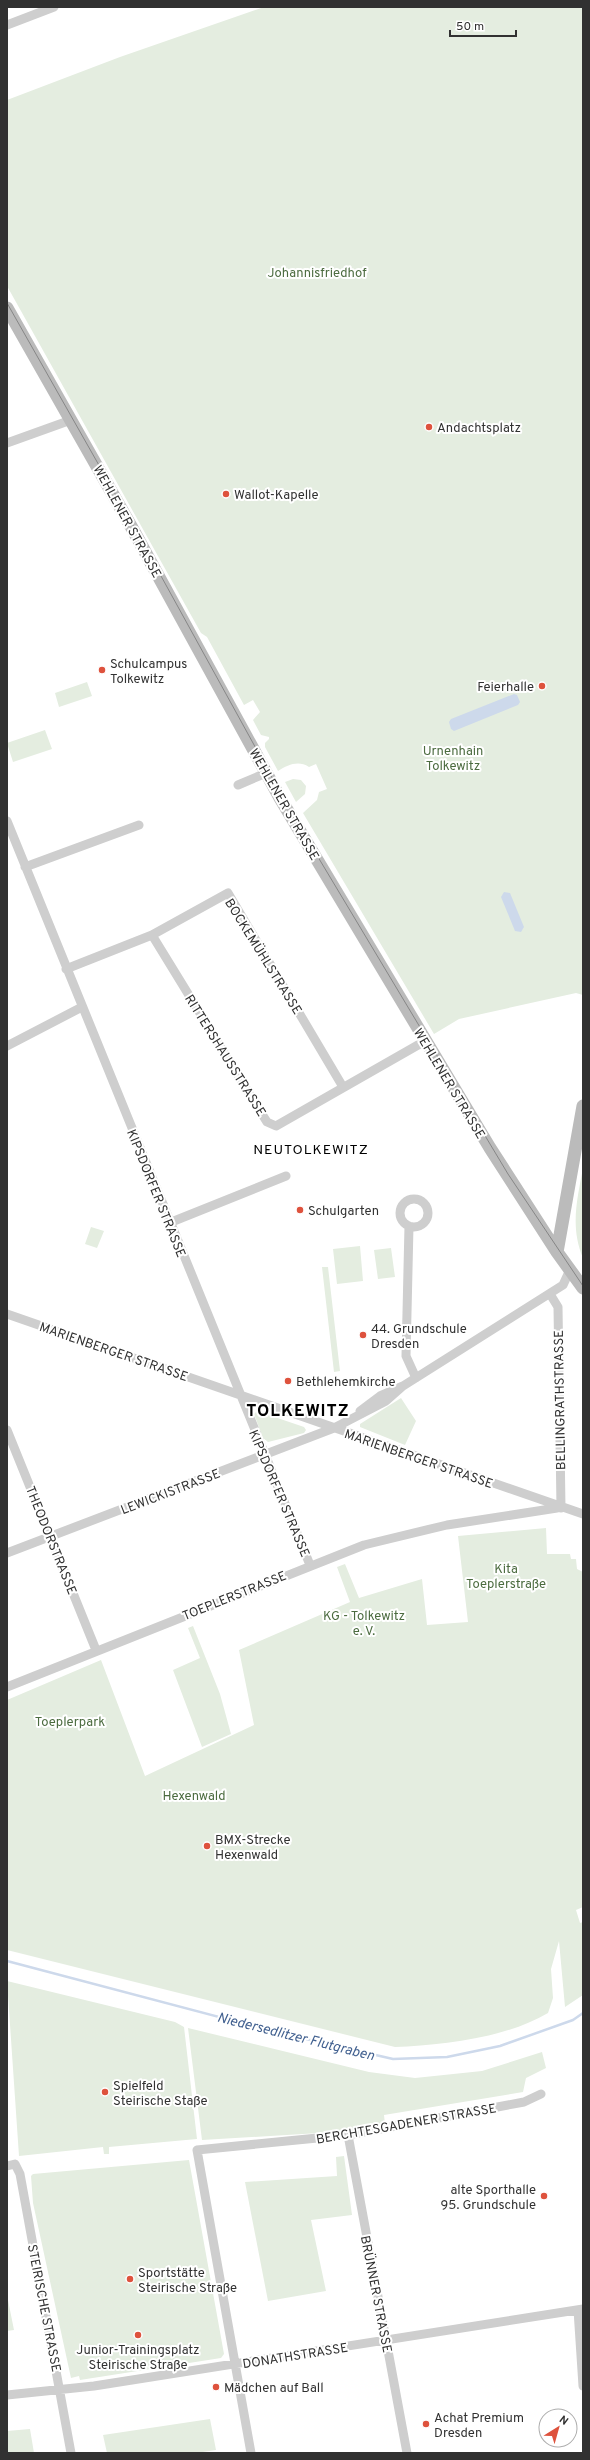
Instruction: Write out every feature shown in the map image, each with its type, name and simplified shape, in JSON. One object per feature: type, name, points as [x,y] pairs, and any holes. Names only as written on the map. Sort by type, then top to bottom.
[{"type":"main road","name":"WEHLENER STRASSE","points":[[7,308],[71,420],[266,773],[500,1164],[557,1252],[583,1288]]},
{"type":"main road","points":[[557,1252],[583,1106]]},
{"type":"street","points":[[7,25],[54,7]]},
{"type":"street","points":[[7,443],[71,420]]},
{"type":"street","points":[[238,785],[266,773]]},
{"type":"street","name":"KIPSDORFER STRASSE","points":[[7,821],[169,1223],[310,1565]]},
{"type":"street","points":[[25,867],[139,825]]},
{"type":"street","name":"BOCKEMÜHLSTRASSE","points":[[66,969],[152,934],[228,894],[343,1087]]},
{"type":"street","name":"RITTERSHAUSSTRASSE","points":[[152,934],[267,1122],[276,1126],[425,1041]]},
{"type":"street","points":[[7,1046],[82,1007]]},
{"type":"street","points":[[169,1223],[286,1176]]},
{"type":"street","points":[[409,1226],[406,1356],[416,1378]]},
{"type":"street","name":"LEWICKISTRASSE","points":[[7,1553],[334,1428],[386,1401],[403,1386],[550,1294],[563,1285],[569,1272],[568,1267]]},
{"type":"street","name":"BELLINGRATHSTRASSE","points":[[550,1294],[558,1307],[561,1508]]},
{"type":"street","name":"MARIENBERGER STRASSE","points":[[7,1314],[561,1508],[583,1514]]},
{"type":"street","name":"THEODORSTRASSE","points":[[7,1430],[96,1650]]},
{"type":"street","name":"TOEPLERSTRASSE","points":[[7,1687],[96,1650],[372,1542],[447,1525],[561,1508]]},
{"type":"street","name":"BERCHTESGADENER STRASSE","points":[[235,2364],[197,2150],[348,2135],[524,2102],[540,2094]]},
{"type":"street","name":"BRÜNNER STRASSE","points":[[348,2135],[407,2453]]},
{"type":"street","name":"STEIRISCHE STRASSE","points":[[11,2165],[20,2174],[61,2391],[71,2453]]},
{"type":"street","points":[[580,2310],[583,2386]]},
{"type":"street","name":"DONATHSTRASSE","points":[[7,2396],[61,2391],[580,2310]]},
{"type":"street","points":[[235,2364],[251,2453]]},
{"type":"green space","name":"Johannisfriedhof","points":[[264,7],[583,7],[583,995],[576,993],[459,1019],[434,1034],[303,813],[317,800],[319,792],[327,789],[316,764],[309,767],[301,764],[293,764],[278,771],[265,747],[265,743],[269,737],[261,735],[253,720],[260,712],[253,700],[244,705],[207,637],[201,633],[7,286],[7,100],[120,57]]},
{"type":"green space","points":[[87,682],[92,696],[59,707],[55,693]]},
{"type":"green space","points":[[45,730],[52,749],[13,762],[7,743]]},
{"type":"green space","points":[[293,779],[301,780],[306,786],[305,794],[296,802],[285,782]]},
{"type":"green space","points":[[583,1168],[583,1258],[577,1235],[576,1213]]},
{"type":"green space","points":[[91,1227],[104,1231],[97,1248],[85,1244]]},
{"type":"green space","points":[[360,1246],[363,1281],[337,1284],[333,1249]]},
{"type":"green space","points":[[391,1248],[395,1277],[378,1279],[374,1250]]},
{"type":"green space","points":[[322,1267],[328,1267],[340,1371],[334,1372]]},
{"type":"green space","points":[[401,1398],[416,1421],[405,1445],[360,1427],[360,1424]]},
{"type":"green space","points":[[257,1411],[304,1427],[306,1430],[304,1433],[268,1442],[263,1438],[254,1414]]},
{"type":"green space","points":[[546,1528],[547,1554],[570,1554],[571,1559],[576,1559],[577,1569],[583,1572],[583,1907],[576,1910],[580,1923],[583,1922],[583,1995],[565,2007],[559,1941],[551,1969],[553,1998],[548,2013],[513,2029],[474,2039],[395,2047],[7,1950],[7,1700],[101,1660],[145,1776],[254,1725],[239,1650],[350,1602],[337,1567],[345,1564],[359,1598],[422,1579],[427,1625],[468,1622],[458,1536]]},
{"type":"green space","points":[[193,1626],[220,1694],[231,1734],[202,1747],[173,1670],[200,1658],[188,1628]]},
{"type":"green space","points":[[7,1981],[175,2022],[184,2027],[197,2139],[109,2147],[109,2154],[104,2154],[103,2147],[19,2156]]},
{"type":"green space","points":[[188,2028],[369,2072],[415,2078],[482,2071],[542,2052],[546,2068],[526,2078],[523,2092],[384,2115],[385,2124],[352,2131],[202,2140]]},
{"type":"green space","points":[[344,2156],[352,2215],[311,2220],[326,2291],[268,2301],[245,2182],[337,2176],[336,2157]]},
{"type":"green space","name":"Sportstätte Steirische Straße","points":[[189,2160],[224,2354],[221,2358],[80,2380],[79,2376],[71,2378],[33,2203],[31,2176],[33,2174]]},
{"type":"green space","points":[[7,2295],[14,2330],[7,2331]]},
{"type":"green space","points":[[210,2419],[216,2450],[196,2453],[107,2453],[103,2435]]},
{"type":"green space","points":[[30,2429],[34,2453],[7,2453],[7,2431]]},
{"type":"water","points":[[514,694],[517,695],[520,702],[518,705],[454,731],[451,729],[449,722],[451,719]]},
{"type":"water","points":[[504,892],[510,893],[524,927],[521,932],[515,931],[501,897]]},
{"type":"waterway","name":"Niedersedlitzer Flutgraben","points":[[7,1961],[280,2033],[393,2059],[447,2057],[500,2046],[573,2020],[583,2013]]},
{"type":"tram line","points":[[7,303],[134,527],[291,812],[508,1174],[583,1286]]},
{"type":"place","name":"Andachtsplatz","points":[[429,427]]},
{"type":"place","name":"Wallot-Kapelle","points":[[226,494]]},
{"type":"place","name":"Schulcampus Tolkewitz","points":[[102,670]]},
{"type":"place","name":"Feierhalle","points":[[542,686]]},
{"type":"place","name":"Schulgarten","points":[[300,1210]]},
{"type":"place","name":"44. Grundschule Dresden","points":[[363,1335]]},
{"type":"place","name":"Bethlehemkirche","points":[[288,1381]]},
{"type":"place","name":"BMX-Strecke Hexenwald","points":[[207,1846]]},
{"type":"place","name":"Spielfeld Steirische Staße","points":[[105,2092]]},
{"type":"place","name":"alte Sporthalle 95. Grundschule","points":[[544,2196]]},
{"type":"place","name":"Sportstätte Steirische Straße","points":[[130,2279]]},
{"type":"place","name":"Junior-Trainingsplatz Steirische Straße","points":[[138,2335]]},
{"type":"place","name":"Mädchen auf Ball","points":[[216,2387]]},
{"type":"place","name":"Achat Premium Dresden","points":[[426,2424]]},
{"type":"district","name":"NEUTOLKEWITZ","points":[[311,1149]]},
{"type":"district","name":"TOLKEWITZ","points":[[298,1410]]},
{"type":"park label","name":"Urnenhain Tolkewitz","points":[[453,758]]},
{"type":"park label","name":"Kita Toeplerstraße","points":[[506,1576]]},
{"type":"park label","name":"KG - Tolkewitz e. V.","points":[[364,1622]]},
{"type":"park label","name":"Toeplerpark","points":[[70,1721]]},
{"type":"park label","name":"Hexenwald","points":[[194,1795]]}]
